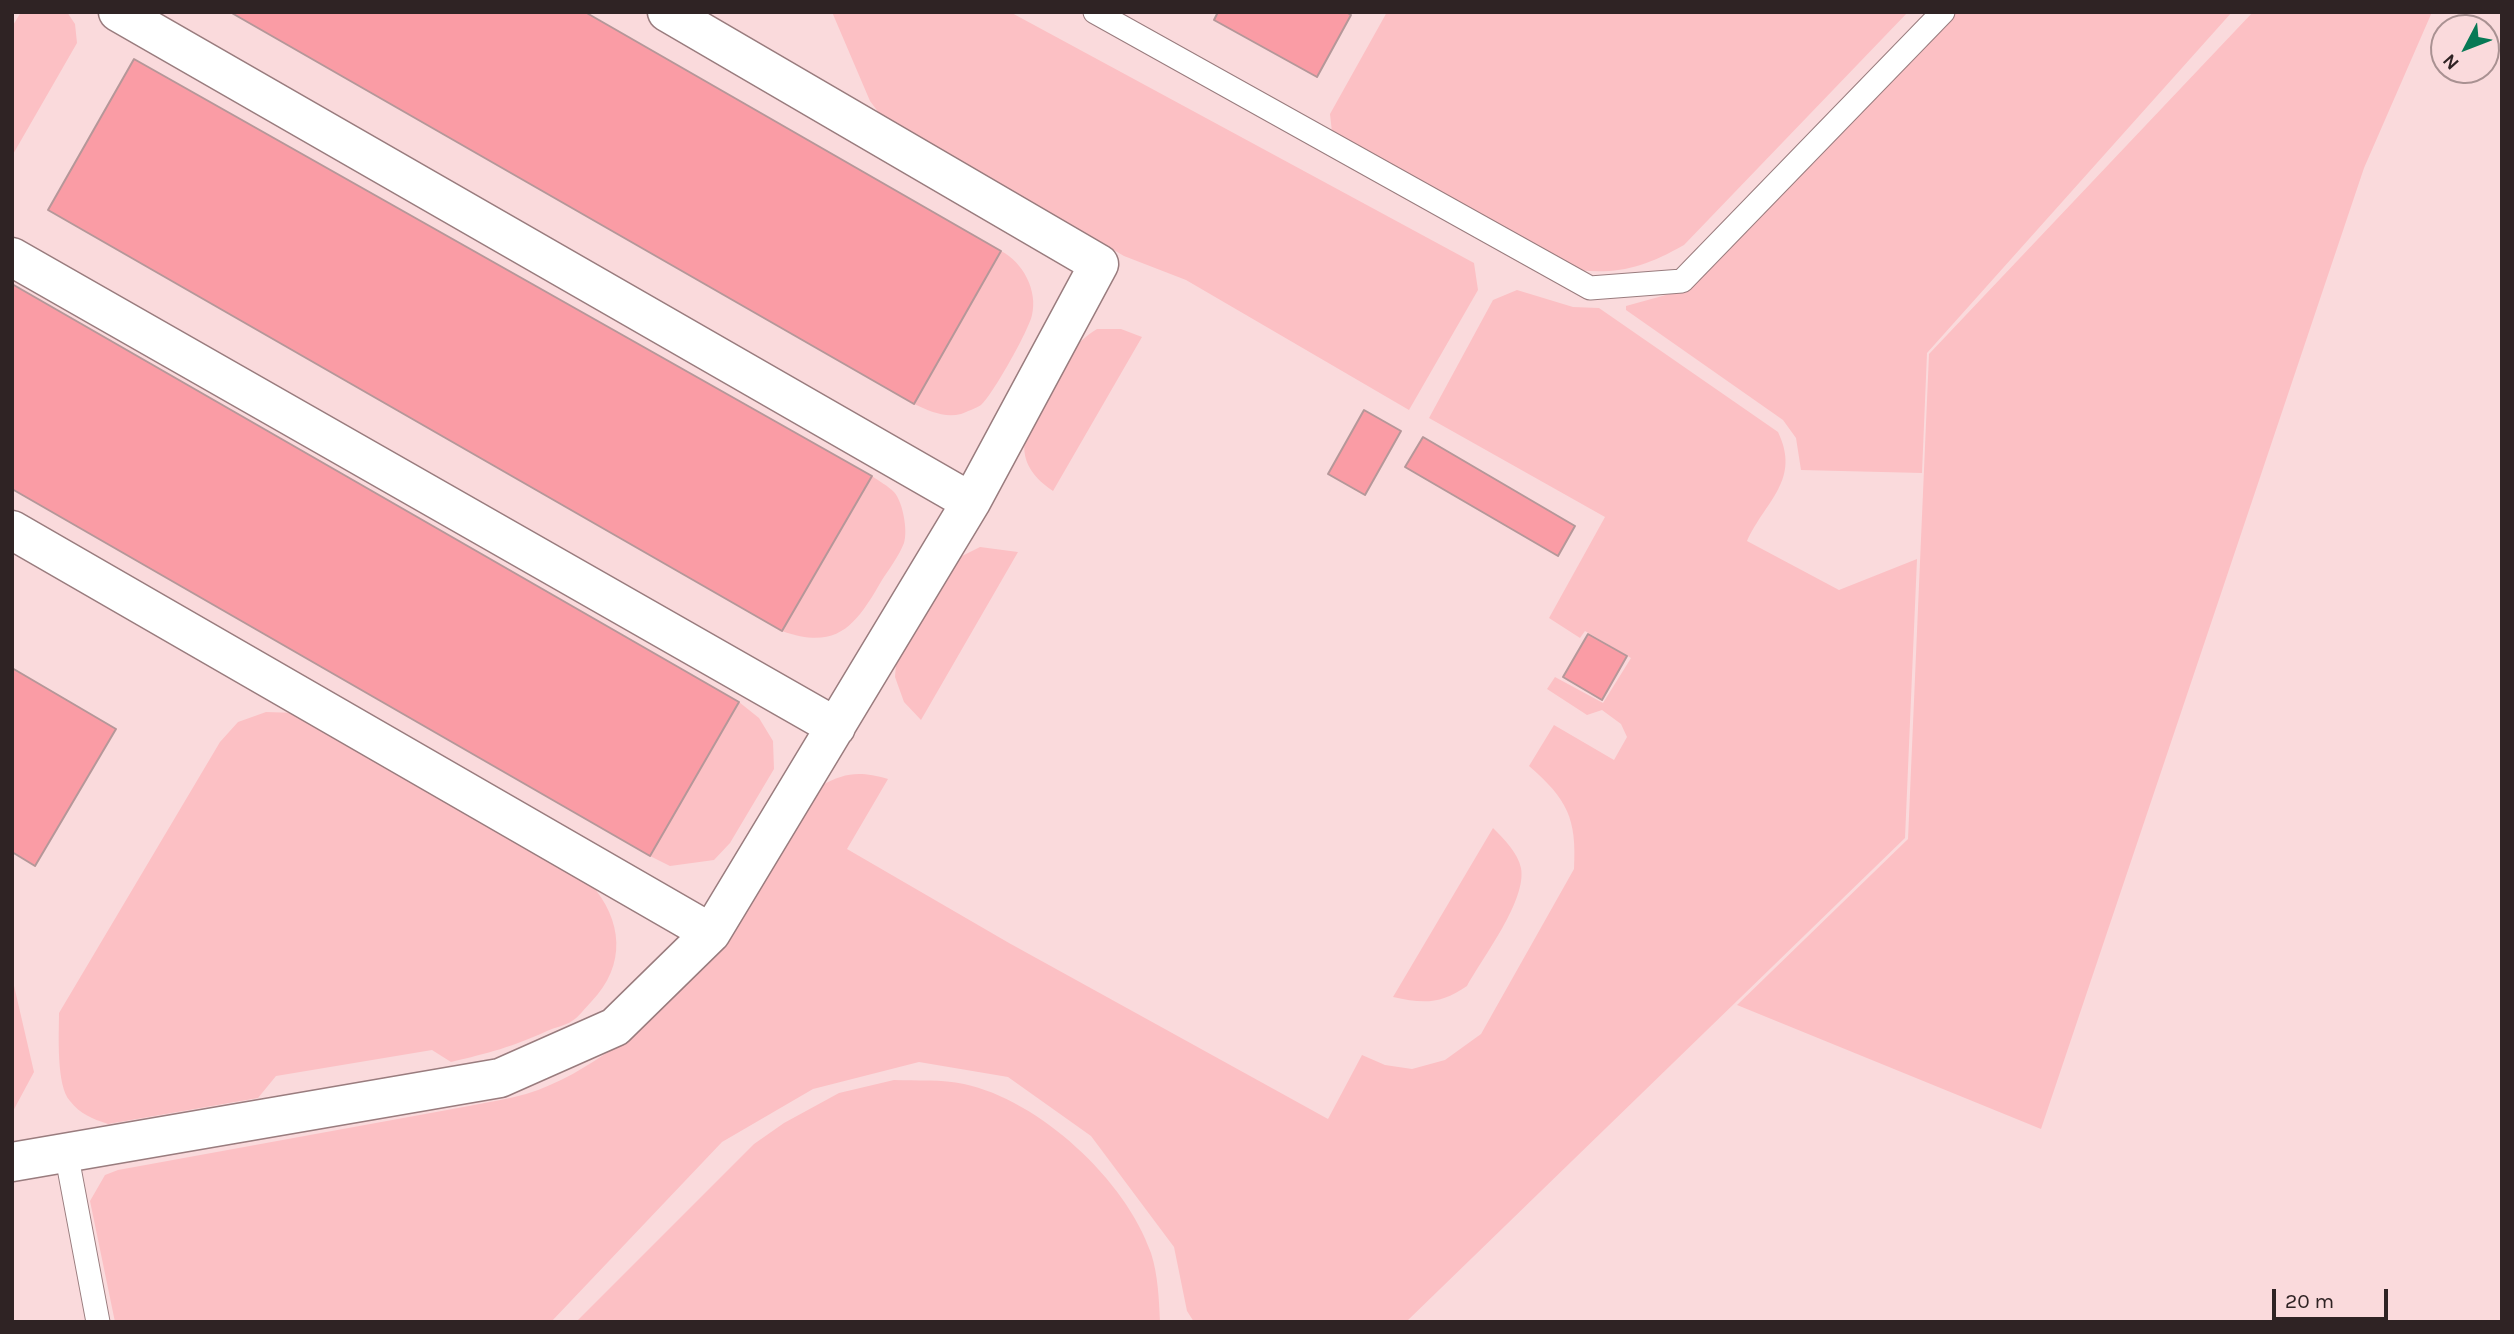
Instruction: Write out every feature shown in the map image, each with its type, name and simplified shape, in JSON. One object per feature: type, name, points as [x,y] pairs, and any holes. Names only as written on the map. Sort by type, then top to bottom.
[{"type":"street","points":[[118,12],[971,502]]},
{"type":"street","points":[[12,1162],[500,1078],[615,1027],[711,933],[971,502],[1100,264],[667,12]]},
{"type":"street","points":[[12,257],[836,727]]},
{"type":"street","points":[[12,530],[711,933]]},
{"type":"lane","points":[[1095,12],[1590,288],[1682,282],[1943,12]]},
{"type":"lane","points":[[66,1152],[98,1322]]},
{"type":"shaded area","points":[[21,12],[67,12],[75,24],[77,43],[12,156],[12,27]]},
{"type":"shaded area","points":[[832,12],[1010,12],[1474,263],[1478,290],[1409,410],[1186,280],[1124,256],[879,113],[870,101]]},
{"type":"shaded area","points":[[1387,12],[1908,12],[1684,245],[1639,265],[1596,271],[1561,268],[1333,141],[1330,114]]},
{"type":"shaded area","points":[[1956,12],[2232,12],[1927,353],[1922,473],[1801,470],[1796,438],[1783,420],[1626,310],[1626,306],[1673,293],[1706,273]]},
{"type":"shaded area","points":[[2253,12],[2432,12],[2364,168],[2041,1129],[1737,1005],[1908,839],[1929,354]]},
{"type":"shaded area","points":[[1001,251],[1022,270],[1033,296],[1032,315],[1010,362],[986,399],[971,410],[949,415],[914,404]]},
{"type":"shaded area","points":[[1517,290],[1573,307],[1599,308],[1778,432],[1786,464],[1783,477],[1747,541],[1839,590],[1917,559],[1905,838],[1406,1322],[1194,1322],[1187,1311],[1174,1247],[1091,1136],[1008,1077],[919,1062],[813,1089],[722,1142],[551,1322],[115,1322],[90,1201],[105,1175],[118,1170],[526,1094],[573,1074],[615,1047],[681,991],[708,960],[755,895],[820,786],[846,776],[861,774],[888,779],[847,849],[1009,943],[1328,1119],[1362,1055],[1385,1065],[1412,1069],[1445,1060],[1481,1034],[1574,869],[1574,836],[1567,811],[1552,789],[1529,766],[1554,725],[1614,760],[1627,737],[1621,724],[1602,710],[1587,715],[1547,689],[1555,677],[1603,703],[1631,658],[1585,631],[1580,638],[1549,618],[1605,517],[1429,418],[1493,300]]},
{"type":"shaded area","points":[[1097,329],[1121,329],[1142,337],[1053,491],[1038,478],[1029,465],[1025,439],[1035,411],[1067,359],[1082,340]]},
{"type":"shaded area","points":[[872,476],[894,492],[902,509],[905,538],[897,558],[863,610],[843,630],[818,638],[782,631]]},
{"type":"shaded area","points":[[980,547],[1018,552],[921,720],[904,702],[895,677],[897,650],[950,562]]},
{"type":"shaded area","points":[[739,702],[759,718],[773,741],[774,769],[730,843],[714,860],[670,866],[650,856]]},
{"type":"shaded area","points":[[266,712],[298,713],[590,883],[601,897],[614,927],[615,958],[611,973],[603,988],[572,1021],[489,1052],[451,1062],[432,1050],[276,1076],[258,1098],[108,1124],[97,1120],[70,1101],[62,1084],[59,1013],[220,742],[238,722]]},
{"type":"shaded area","points":[[1493,828],[1517,857],[1521,868],[1521,881],[1511,912],[1493,944],[1467,986],[1458,992],[1432,1001],[1393,997]]},
{"type":"shaded area","points":[[12,977],[34,1072],[12,1113]]},
{"type":"shaded area","points":[[894,1080],[956,1082],[993,1093],[1050,1125],[1076,1147],[1122,1198],[1139,1225],[1155,1270],[1160,1322],[576,1322],[754,1144],[784,1123],[839,1093]]},
{"type":"building","points":[[230,12],[585,12],[1001,251],[914,404]]},
{"type":"building","points":[[1218,12],[1346,12],[1351,15],[1317,77],[1214,20]]},
{"type":"building","points":[[134,59],[872,476],[782,631],[48,210]]},
{"type":"building","points":[[12,284],[739,702],[650,856],[12,489]]},
{"type":"building","points":[[1364,410],[1401,431],[1365,495],[1328,474]]},
{"type":"building","points":[[1423,437],[1575,526],[1558,556],[1405,467]]},
{"type":"building","points":[[1588,634],[1627,656],[1602,700],[1563,677]]},
{"type":"building","points":[[12,668],[116,729],[35,866],[12,852]]}]
